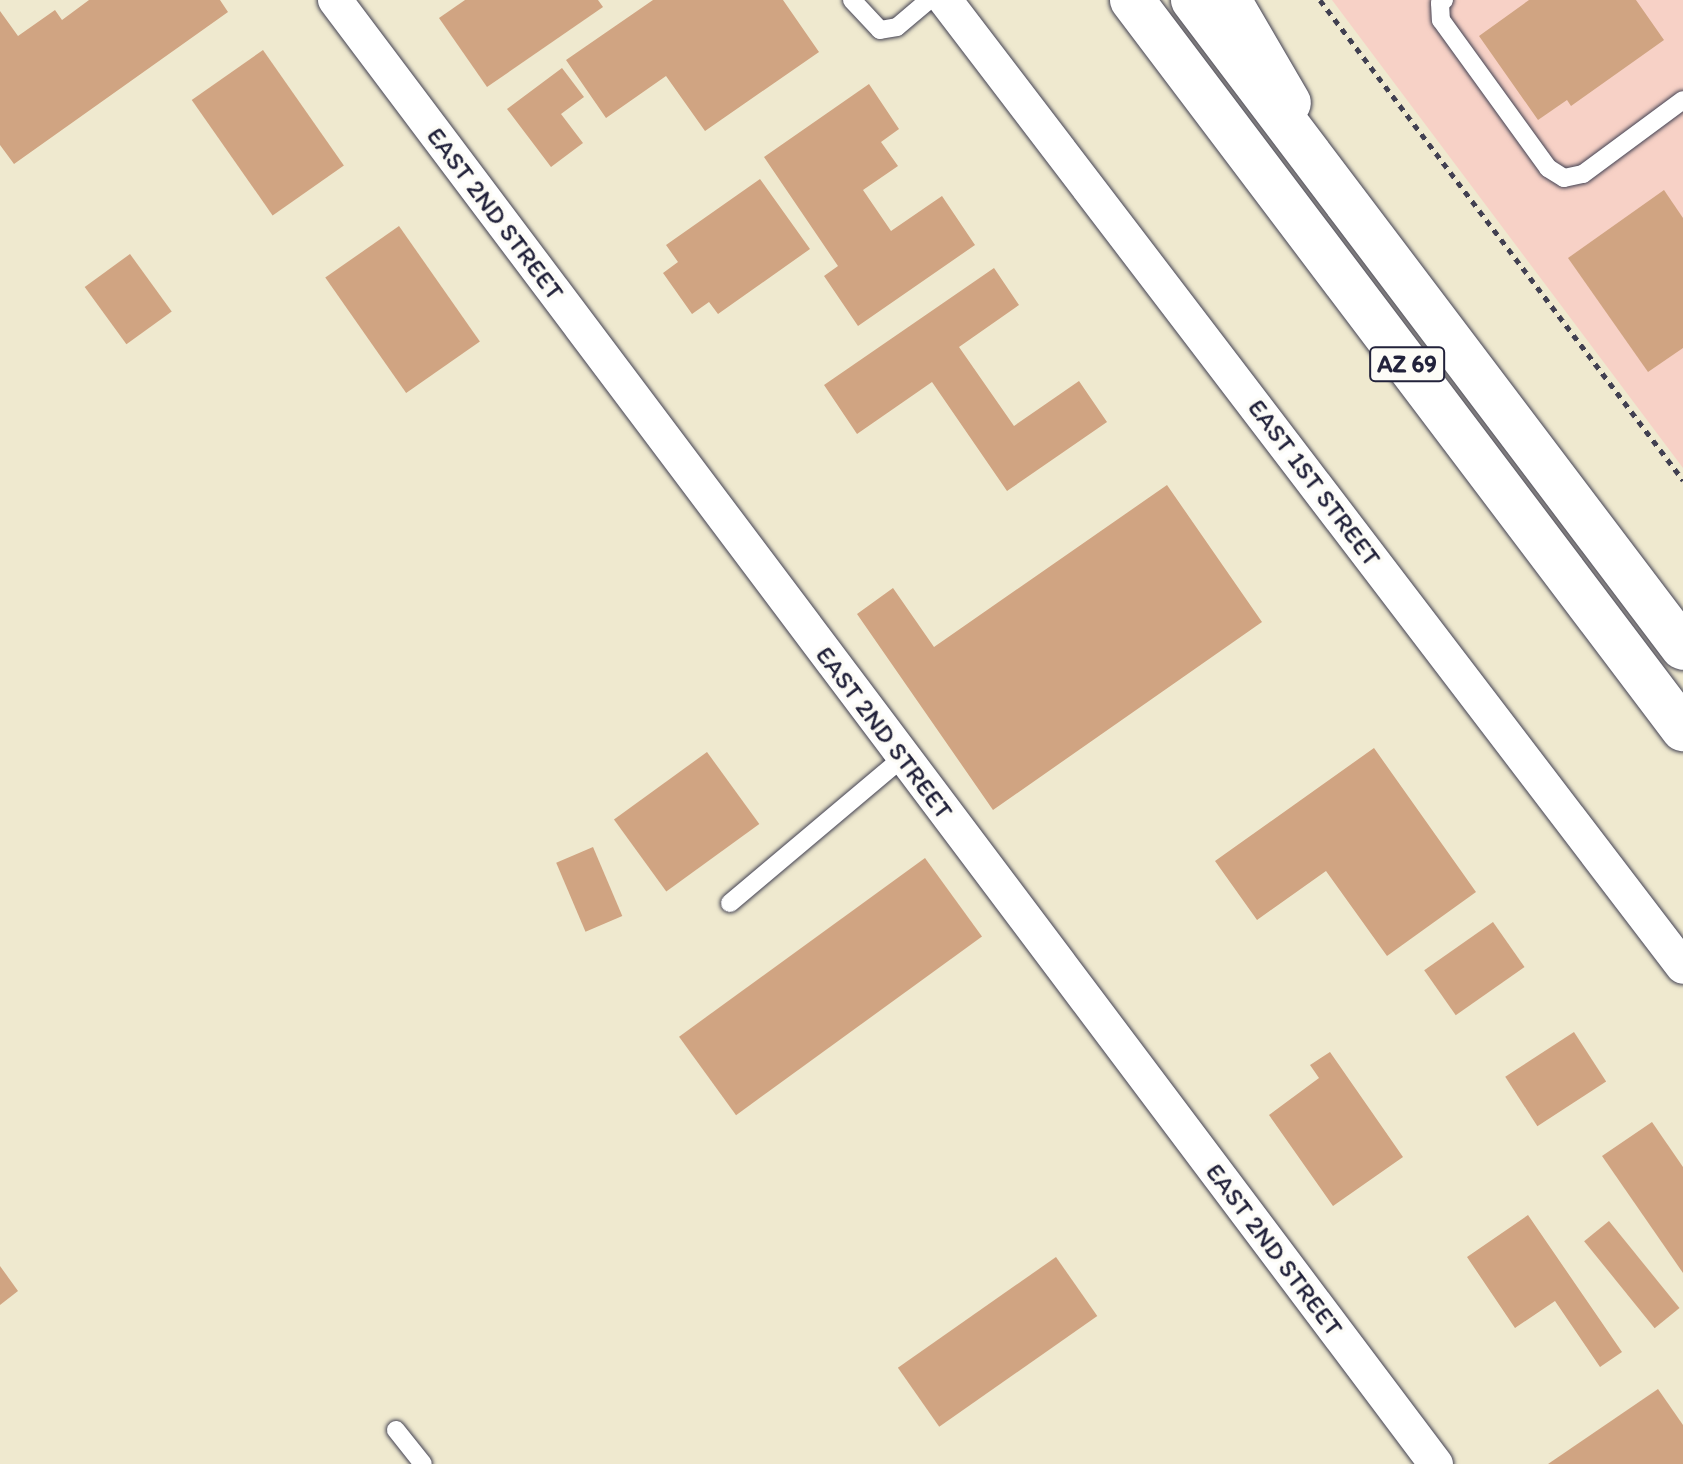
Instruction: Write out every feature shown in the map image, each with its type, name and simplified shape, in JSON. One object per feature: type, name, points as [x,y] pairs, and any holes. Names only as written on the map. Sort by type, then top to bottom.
[{"type":"main road","name":"AZ 69","points":[[1132,0],[1683,729]]},
{"type":"main road","name":"AZ 69","points":[[1193,0],[1683,648]]},
{"type":"main road","points":[[1229,0],[1352,213]]},
{"type":"street","name":"EAST 2ND STREET","points":[[335,0],[902,758],[1436,1464]]},
{"type":"street","name":"EAST 1ST STREET","points":[[945,0],[1683,967]]},
{"type":"lane","points":[[852,0],[880,30],[897,27],[929,0]]},
{"type":"lane","points":[[1444,0],[1440,3],[1441,20],[1548,168],[1564,178],[1583,174],[1683,100]]},
{"type":"lane","points":[[730,903],[902,758]]},
{"type":"lane","points":[[396,1430],[423,1464]]},
{"type":"path","points":[[1320,0],[1683,480]]},
{"type":"shaded area","points":[[1332,0],[1683,0],[1683,468]]},
{"type":"building","points":[[89,0],[220,0],[228,12],[14,164],[0,145],[0,11],[18,36],[55,10],[62,20]]},
{"type":"building","points":[[465,0],[598,0],[603,7],[487,87],[439,18]]},
{"type":"building","points":[[653,0],[783,0],[819,52],[705,131],[666,76],[606,118],[566,60]]},
{"type":"building","points":[[1529,0],[1636,0],[1664,40],[1571,106],[1567,100],[1538,120],[1479,36]]},
{"type":"building","points":[[263,50],[344,166],[273,215],[192,100]]},
{"type":"building","points":[[562,68],[584,97],[561,114],[583,143],[551,167],[507,109]]},
{"type":"building","points":[[869,84],[899,129],[881,142],[898,166],[863,190],[891,231],[942,196],[975,245],[858,326],[824,276],[838,266],[764,157]]},
{"type":"building","points":[[760,179],[810,249],[718,314],[709,302],[692,314],[663,273],[678,262],[666,245]]},
{"type":"building","points":[[1664,190],[1683,218],[1683,348],[1648,372],[1568,258]]},
{"type":"building","points":[[399,226],[480,342],[406,393],[325,278]]},
{"type":"building","points":[[130,254],[172,311],[126,344],[85,287]]},
{"type":"building","points":[[994,268],[1019,305],[959,347],[1014,426],[1079,381],[1107,422],[1007,491],[932,382],[857,434],[824,385]]},
{"type":"building","points":[[1167,485],[1262,622],[993,810],[857,614],[893,588],[934,647]]},
{"type":"building","points":[[1374,748],[1476,892],[1387,956],[1326,871],[1257,920],[1215,861]]},
{"type":"building","points":[[707,752],[759,824],[666,892],[614,820]]},
{"type":"building","points":[[593,847],[622,916],[585,932],[556,863]]},
{"type":"building","points":[[925,858],[982,936],[736,1115],[679,1037]]},
{"type":"building","points":[[1493,922],[1525,967],[1456,1015],[1424,970]]},
{"type":"building","points":[[1574,1032],[1606,1081],[1537,1126],[1505,1077]]},
{"type":"building","points":[[1330,1052],[1403,1157],[1333,1206],[1269,1115],[1319,1078],[1310,1065]]},
{"type":"building","points":[[1652,1122],[1683,1167],[1683,1273],[1602,1156]]},
{"type":"building","points":[[1528,1215],[1622,1352],[1600,1367],[1555,1301],[1515,1328],[1467,1257]]},
{"type":"building","points":[[1609,1221],[1679,1308],[1655,1328],[1584,1241]]},
{"type":"building","points":[[1056,1257],[1097,1316],[939,1427],[898,1368]]},
{"type":"building","points":[[0,1266],[18,1291],[0,1305]]},
{"type":"building","points":[[1658,1389],[1683,1425],[1683,1464],[1548,1464]]}]
